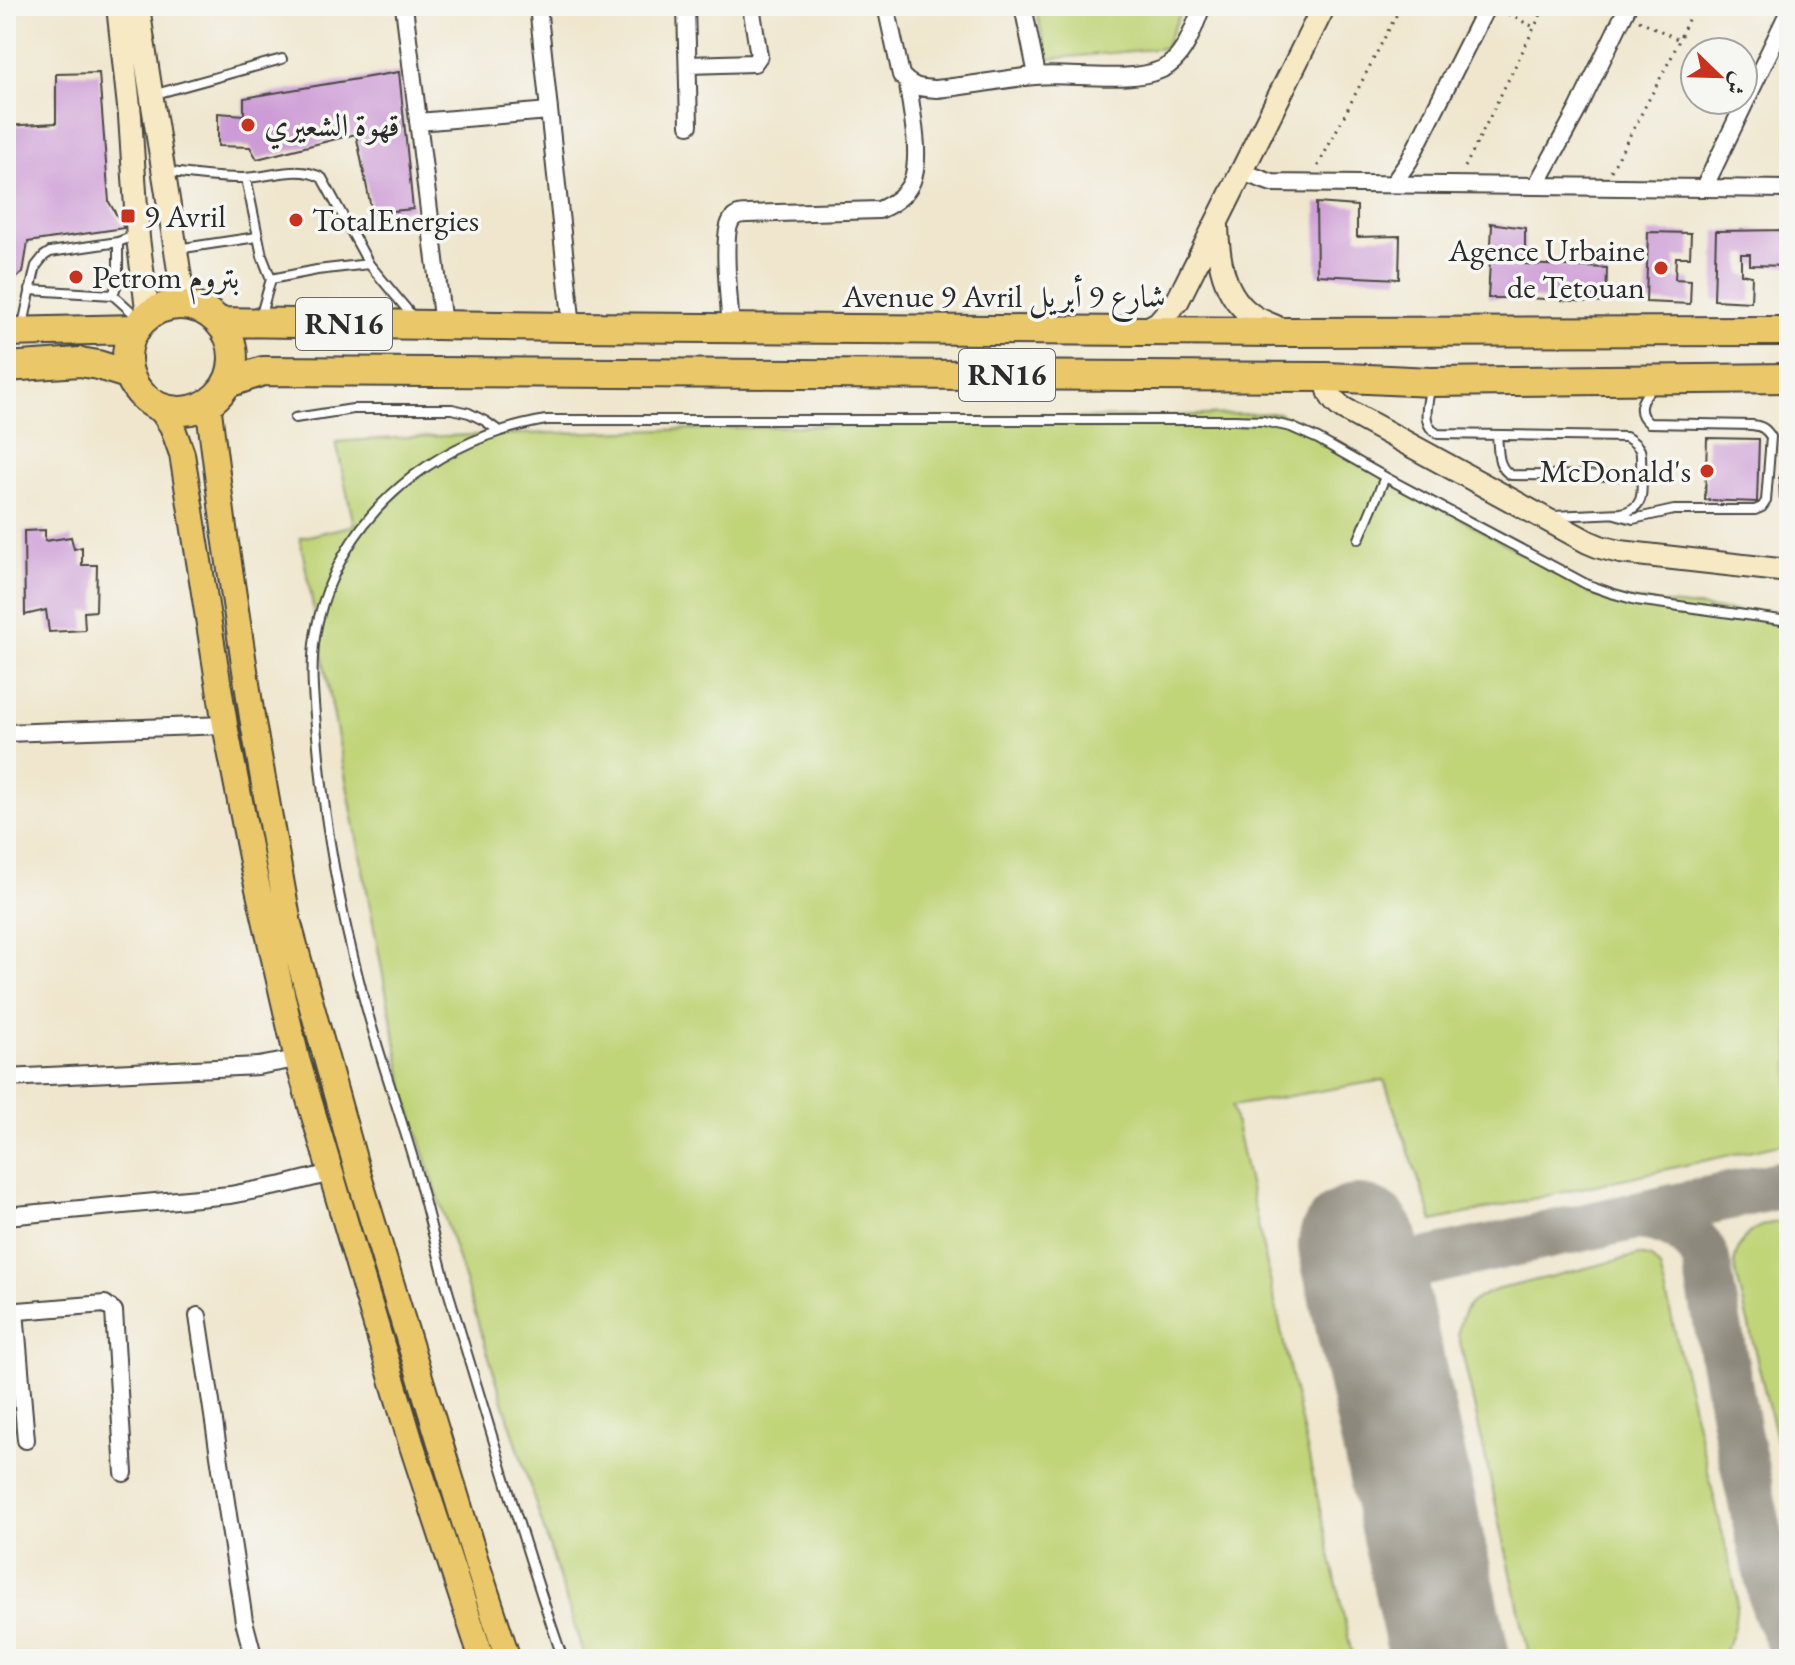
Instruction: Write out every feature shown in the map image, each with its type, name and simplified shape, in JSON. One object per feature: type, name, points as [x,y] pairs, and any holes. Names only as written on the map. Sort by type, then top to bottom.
[{"type":"highway","points":[[184,305],[165,307],[142,322],[129,344],[127,359],[130,375],[137,389],[160,408],[176,412],[193,410],[208,403]]},
{"type":"highway","name":"RN16","points":[[184,305],[197,308],[220,322]]},
{"type":"highway","points":[[14,332],[142,322]]},
{"type":"highway","name":"Avenue 9 Avril شارع 9 أبريل","points":[[220,322],[1287,332],[1789,331]]},
{"type":"highway","points":[[220,322],[229,336],[233,351],[233,367],[228,383]]},
{"type":"highway","points":[[6,367],[80,362],[130,375]]},
{"type":"highway","name":"RN16","points":[[208,403],[228,383],[263,371],[1326,377],[1431,382],[1789,378]]},
{"type":"main road","points":[[208,403],[252,717],[295,946],[357,1170],[508,1659]]},
{"type":"main road","points":[[160,408],[172,426],[182,454],[225,725],[256,881],[297,1059],[411,1443],[482,1659]]},
{"type":"street","points":[[118,6],[130,116],[128,238],[142,322]]},
{"type":"street","points":[[138,6],[184,305]]},
{"type":"street","points":[[404,6],[418,122],[431,325]]},
{"type":"street","points":[[538,6],[572,327]]},
{"type":"street","points":[[686,6],[689,125]]},
{"type":"street","points":[[688,65],[757,61],[759,56],[751,6]]},
{"type":"street","points":[[731,328],[728,230],[731,220],[737,215],[879,210],[893,204],[912,182],[916,151],[908,84],[901,75],[886,6]]},
{"type":"street","points":[[1023,6],[1037,75]]},
{"type":"street","points":[[908,84],[936,89],[1037,75],[1135,76],[1155,73],[1168,66],[1179,54],[1202,6]]},
{"type":"street","points":[[1143,331],[1158,323],[1178,300],[1324,6]]},
{"type":"street","points":[[1393,184],[1409,161],[1488,6]]},
{"type":"street","points":[[1536,186],[1626,10]]},
{"type":"street","points":[[1704,188],[1789,11]]},
{"type":"street","points":[[418,122],[549,111]]},
{"type":"street","points":[[1242,172],[1267,182],[1789,189]]},
{"type":"street","points":[[1217,222],[1217,248],[1231,294],[1253,316],[1287,332]]},
{"type":"street","points":[[1326,377],[1329,395],[1344,409],[1588,542],[1610,550],[1789,571]]},
{"type":"street","points":[[6,733],[225,725]]},
{"type":"street","points":[[6,1078],[258,1066],[297,1059]]},
{"type":"street","points":[[6,1216],[230,1195],[331,1173]]},
{"type":"street","points":[[26,1440],[10,1311],[105,1304],[114,1311],[124,1473]]},
{"type":"street","points":[[198,1316],[244,1621],[254,1659]]},
{"type":"lane","points":[[151,95],[282,59]]},
{"type":"lane","points":[[162,171],[246,178],[303,171],[314,173],[322,178],[332,193],[369,264],[431,325]]},
{"type":"lane","points":[[246,178],[257,237],[271,279],[259,322]]},
{"type":"lane","points":[[176,249],[257,237]]},
{"type":"lane","points":[[14,332],[36,266],[50,252],[128,238],[113,295]]},
{"type":"lane","points":[[271,279],[369,264]]},
{"type":"lane","points":[[30,290],[113,295],[142,322]]},
{"type":"lane","points":[[1614,514],[1633,519],[1674,510],[1755,510],[1766,501],[1771,437],[1767,430],[1752,425],[1649,423],[1641,414],[1640,407],[1647,394],[1661,380]]},
{"type":"lane","points":[[1431,382],[1426,422],[1438,434],[1626,437],[1640,450],[1641,497],[1630,511],[1541,517]]},
{"type":"lane","points":[[295,418],[353,409],[443,409],[469,413],[499,431]]},
{"type":"lane","points":[[563,1659],[462,1337],[361,988],[327,824],[312,681],[318,621],[327,592],[355,538],[395,490],[419,471],[471,441],[546,420],[1263,421],[1291,427],[1318,439],[1574,577],[1611,593],[1636,600],[1789,621]]},
{"type":"lane","points":[[1497,435],[1501,466],[1511,475],[1641,476]]},
{"type":"lane","points":[[1359,539],[1385,477]]},
{"type":"path","points":[[1309,183],[1401,6]]},
{"type":"path","points":[[1488,6],[1535,27]]},
{"type":"path","points":[[1456,185],[1545,6]]},
{"type":"path","points":[[1681,36],[1694,6]]},
{"type":"path","points":[[1603,187],[1679,40],[1626,10]]},
{"type":"green space","points":[[1035,6],[1184,6],[1164,48],[1048,59]]},
{"type":"green space","points":[[1279,413],[1594,596],[1789,617],[1789,1142],[1433,1221],[1384,1080],[1232,1106],[1353,1659],[585,1659],[406,1096],[300,538],[354,525],[336,442],[409,437]]},
{"type":"green space","points":[[1779,1222],[1789,1225],[1789,1492],[1734,1264],[1739,1246],[1748,1234],[1761,1226]]},
{"type":"green space","points":[[1639,1255],[1651,1258],[1660,1268],[1737,1595],[1733,1628],[1720,1659],[1530,1659],[1458,1333],[1460,1324],[1469,1305],[1496,1290]]},
{"type":"building","points":[[399,72],[413,209],[372,213],[356,134],[257,159],[250,147],[218,146],[218,113],[244,115],[244,98]]},
{"type":"building","points":[[99,73],[109,202],[124,228],[28,242],[23,273],[6,283],[6,126],[56,123],[56,74]]},
{"type":"building","points":[[1316,203],[1357,206],[1357,237],[1400,236],[1399,279],[1317,275]]},
{"type":"building","points":[[1490,223],[1525,228],[1525,264],[1607,268],[1606,303],[1488,298]]},
{"type":"building","points":[[1789,230],[1789,266],[1750,265],[1750,254],[1741,254],[1741,274],[1752,276],[1751,302],[1714,300],[1716,231]]},
{"type":"building","name":"Agence Urbaine de Tetouan","points":[[1648,232],[1691,233],[1690,257],[1676,257],[1675,279],[1691,280],[1690,304],[1646,302]]},
{"type":"building","points":[[1780,433],[1789,435],[1789,446],[1779,446]]},
{"type":"building","points":[[1707,438],[1759,439],[1757,502],[1705,500]]},
{"type":"building","points":[[1779,476],[1789,476],[1789,498],[1780,498]]},
{"type":"building","points":[[45,530],[45,541],[71,537],[74,549],[82,547],[82,565],[97,565],[96,611],[84,612],[85,630],[49,632],[46,610],[25,615],[24,531]]},
{"type":"taxiway","points":[[1365,1275],[1789,1183]]},
{"type":"taxiway","points":[[1637,1216],[1669,1223],[1687,1233],[1706,1260],[1737,1432],[1775,1609],[1789,1640]]},
{"type":"runway","points":[[1358,1245],[1450,1659]]},
{"type":"place","name":"قهوة الشعيري","points":[[248,125]]},
{"type":"place","name":"9 Avril","points":[[128,216]]},
{"type":"place","name":"TotalEnergies","points":[[296,220]]},
{"type":"place","name":"Agence Urbaine de Tetouan","points":[[1661,268]]},
{"type":"place","name":"Petrom بتروم","points":[[76,277]]},
{"type":"place","name":"McDonald's","points":[[1707,471]]}]
